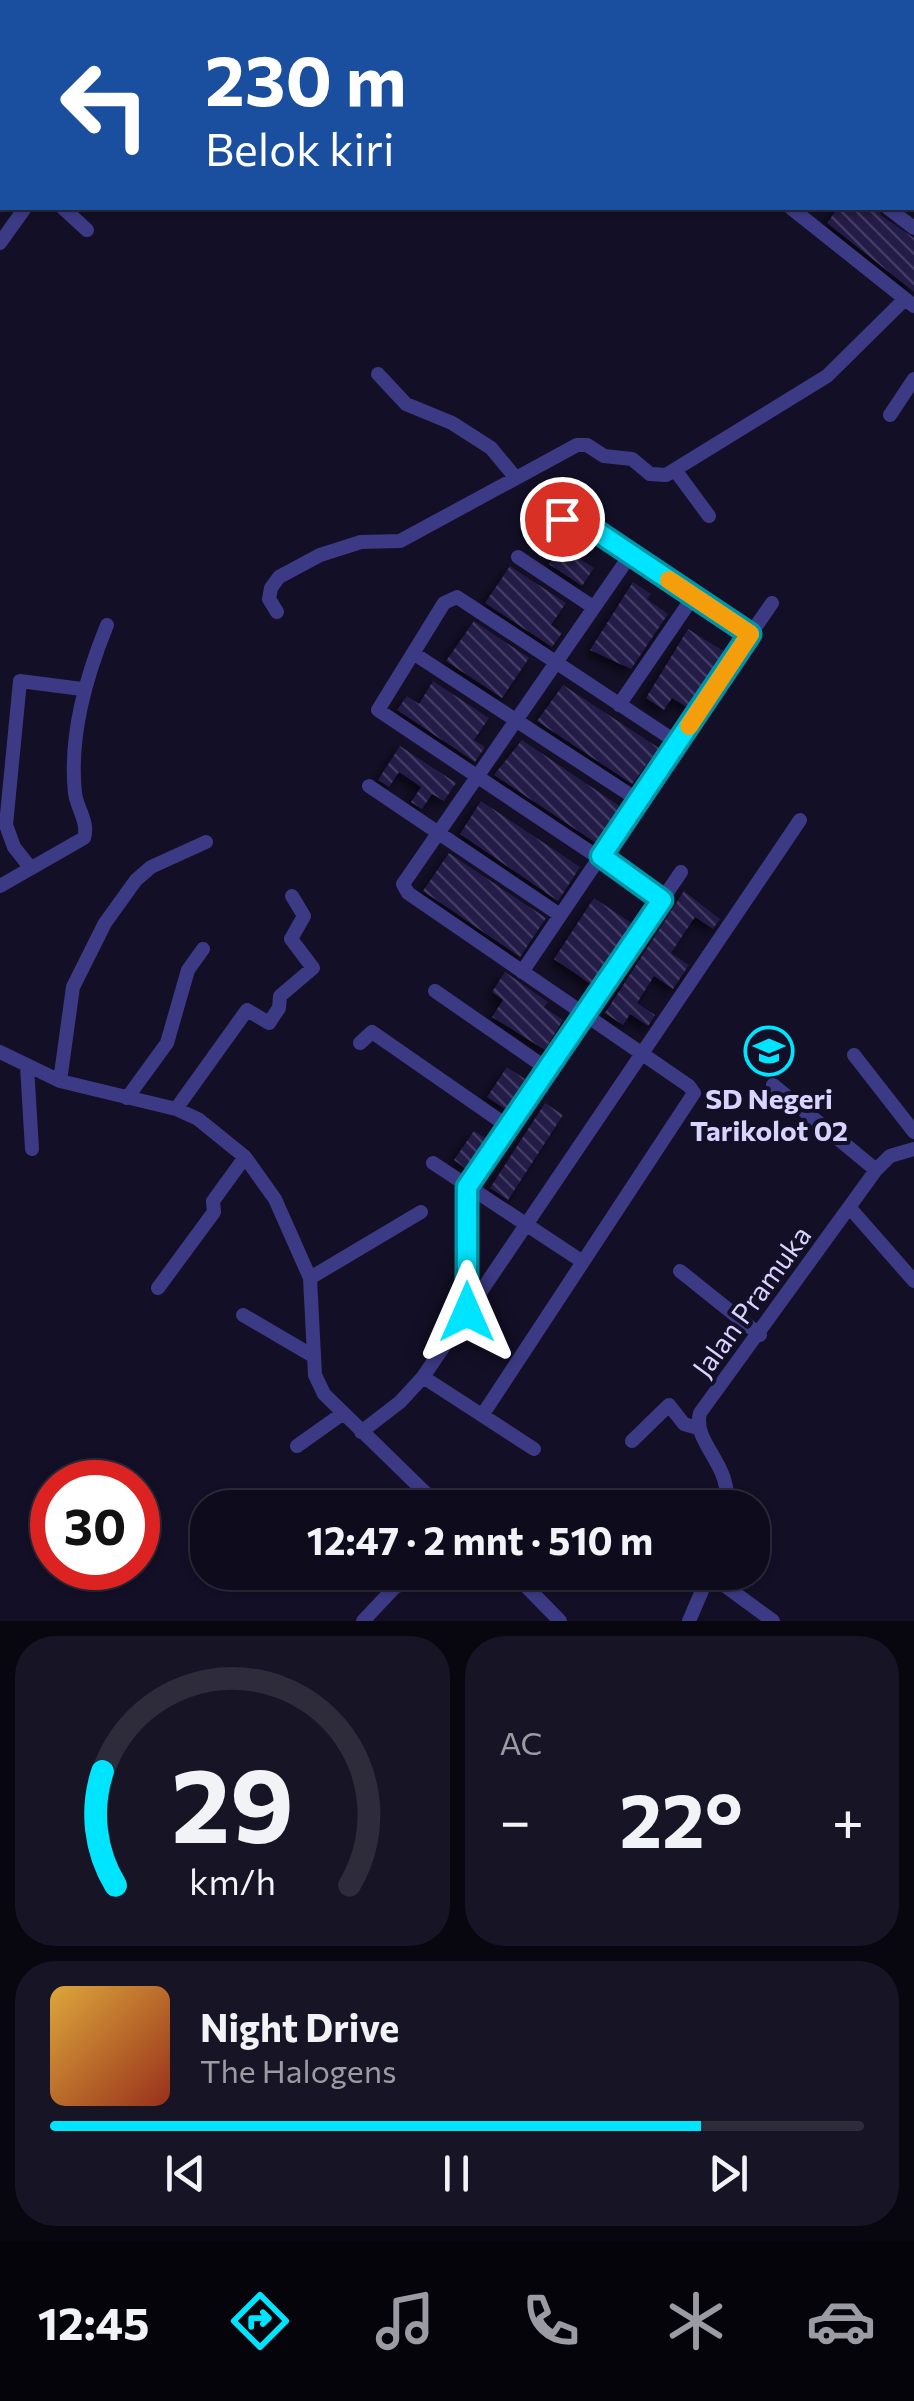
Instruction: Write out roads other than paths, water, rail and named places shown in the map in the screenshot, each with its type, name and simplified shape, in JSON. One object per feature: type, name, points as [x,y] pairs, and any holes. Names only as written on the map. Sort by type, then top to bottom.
[{"type":"street","points":[[0,243],[23,210]]},
{"type":"street","points":[[65,210],[87,230]]},
{"type":"street","points":[[277,612],[270,598],[271,588],[303,561],[361,542],[400,541],[582,444],[604,456],[632,459],[650,474],[675,470],[827,376],[909,303],[793,210]]},
{"type":"street","points":[[891,210],[914,228]]},
{"type":"street","points":[[378,374],[406,404],[452,423],[490,448],[515,477]]},
{"type":"street","points":[[890,415],[914,379]]},
{"type":"street","points":[[675,470],[709,516]]},
{"type":"street","points":[[556,523],[567,517],[578,519],[750,634]]},
{"type":"street","points":[[483,1414],[694,1093],[404,890],[404,880],[631,554]]},
{"type":"street","points":[[518,557],[593,607]]},
{"type":"street","points":[[662,900],[480,775],[378,711],[444,602],[457,597],[678,743]]},
{"type":"street","points":[[620,704],[694,597]]},
{"type":"street","points":[[522,972],[772,603]]},
{"type":"street","points":[[0,886],[84,838],[87,830],[76,794],[82,689],[107,625]]},
{"type":"street","points":[[414,652],[638,800]]},
{"type":"street","points":[[29,866],[14,847],[6,825],[20,681],[82,689]]},
{"type":"street","points":[[369,786],[560,915]]},
{"type":"street","points":[[361,1432],[423,1376],[800,820]]},
{"type":"street","points":[[60,1081],[73,987],[106,923],[136,880],[151,867],[206,842]]},
{"type":"street","points":[[467,1312],[467,1187],[681,872]]},
{"type":"street","points":[[176,1109],[248,1010],[269,1023],[279,1008],[280,996],[313,968],[292,939],[304,916],[292,896]]},
{"type":"street","points":[[128,1098],[166,1043],[188,970],[203,948]]},
{"type":"street","points":[[435,991],[546,1068]]},
{"type":"street","points":[[360,1043],[372,1032],[506,1125]]},
{"type":"street","points":[[0,1052],[60,1081],[198,1118],[245,1157],[276,1199],[310,1278],[313,1356],[324,1394],[422,1490]]},
{"type":"street","points":[[854,1055],[914,1132]]},
{"type":"street","points":[[26,1066],[32,1149]]},
{"type":"street","points":[[774,1084],[876,1170]]},
{"type":"street","name":"Jalan Pramuka","points":[[698,1428],[700,1413],[760,1336],[876,1170],[890,1156],[914,1149]]},
{"type":"street","points":[[158,1288],[214,1212],[213,1201],[245,1157]]},
{"type":"street","points":[[433,1163],[582,1262]]},
{"type":"street","points":[[850,1208],[914,1281]]},
{"type":"street","points":[[310,1278],[421,1212]]},
{"type":"street","points":[[680,1272],[760,1336]]},
{"type":"street","points":[[243,1315],[313,1356]]},
{"type":"street","points":[[423,1376],[534,1449]]},
{"type":"street","points":[[632,1442],[669,1405],[684,1424],[698,1428],[728,1490]]},
{"type":"street","points":[[297,1446],[342,1414]]},
{"type":"street","points":[[363,1621],[393,1590]]},
{"type":"street","points":[[530,1590],[560,1621]]},
{"type":"street","points":[[689,1621],[702,1590]]},
{"type":"street","points":[[732,1590],[773,1621]]},
{"type":"place","name":"SD Negeri Tarikolot 02","points":[[769,1051]]}]
